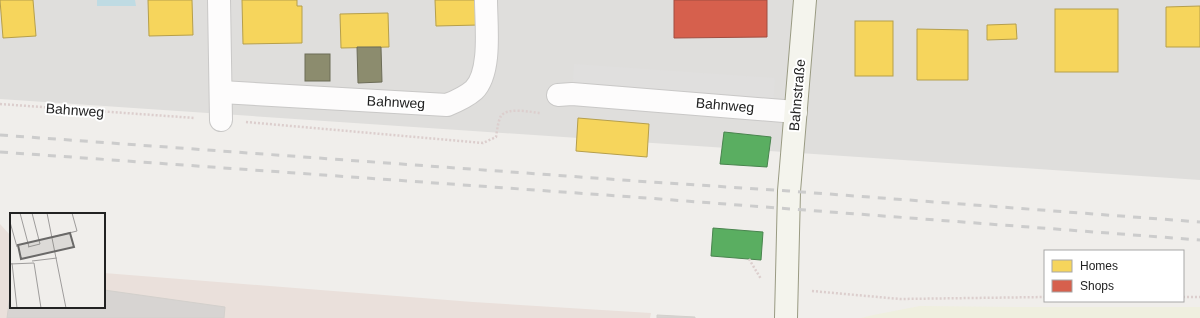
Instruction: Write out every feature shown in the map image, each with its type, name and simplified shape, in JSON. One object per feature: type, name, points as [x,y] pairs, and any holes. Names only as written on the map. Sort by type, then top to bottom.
[{"type":"street","points":[[219,0],[221,120]]},
{"type":"street","name":"Bahnweg","points":[[221,92],[447,105],[463,98],[474,89],[482,74],[486,59],[486,0]]},
{"type":"street","name":"Bahnstraße","points":[[786,318],[788,191],[805,0]]},
{"type":"street","name":"Bahnweg","points":[[558,95],[572,94],[796,112]]},
{"type":"path","name":"Bahnweg","points":[[0,104],[221,120]]},
{"type":"path","points":[[787,289],[900,299],[1044,297]]},
{"type":"path","points":[[1184,297],[1200,297]]},
{"type":"shaded area","points":[[0,0],[1200,0],[1200,180],[0,99]]},
{"type":"shaded area","points":[[574,64],[775,78],[773,110],[572,94]]},
{"type":"shaded area","points":[[0,224],[10,235],[10,308],[105,308],[105,273],[473,302],[651,313],[650,318],[0,318]]},
{"type":"green space","points":[[920,306],[1200,307],[1200,318],[861,318]]},
{"type":"water","points":[[97,0],[135,0],[136,6],[97,6]]},
{"type":"building: Homes","points":[[0,0],[33,0],[36,36],[3,38]]},
{"type":"building: Homes","points":[[148,0],[192,0],[193,35],[149,36]]},
{"type":"building: Homes","points":[[242,0],[297,0],[297,6],[302,6],[302,43],[243,44]]},
{"type":"building: Homes","points":[[435,0],[478,0],[479,25],[436,26]]},
{"type":"building: Homes","points":[[1200,6],[1200,47],[1166,47],[1166,7]]},
{"type":"building: Homes","points":[[1055,9],[1118,9],[1118,72],[1055,72]]},
{"type":"building: Homes","points":[[388,13],[389,47],[341,48],[340,14]]},
{"type":"building: Homes","points":[[855,21],[893,21],[893,76],[855,76]]},
{"type":"building: Homes","points":[[1016,24],[1017,39],[987,40],[987,25]]},
{"type":"building: Homes","points":[[917,29],[968,30],[968,80],[917,80]]},
{"type":"building: Homes","points":[[578,118],[649,124],[647,157],[576,151]]},
{"type":"building: Shops","points":[[674,0],[767,0],[767,37],[674,38]]},
{"type":"building: Public","points":[[724,132],[771,137],[767,167],[720,164]]},
{"type":"building: Public","points":[[713,228],[763,232],[761,260],[711,256]]},
{"type":"building: Industry","points":[[357,47],[381,47],[382,82],[358,83]]},
{"type":"building: Industry","points":[[305,54],[330,54],[330,81],[305,81]]},
{"type":"building: Other","points":[[105,290],[225,307],[224,318],[7,318],[10,296],[10,308],[105,308]]},
{"type":"building: Other","points":[[657,315],[695,317],[695,318],[657,318]]},
{"type":"railway","points":[[0,135],[1200,222]]},
{"type":"railway","points":[[0,152],[633,197],[1200,240]]}]
